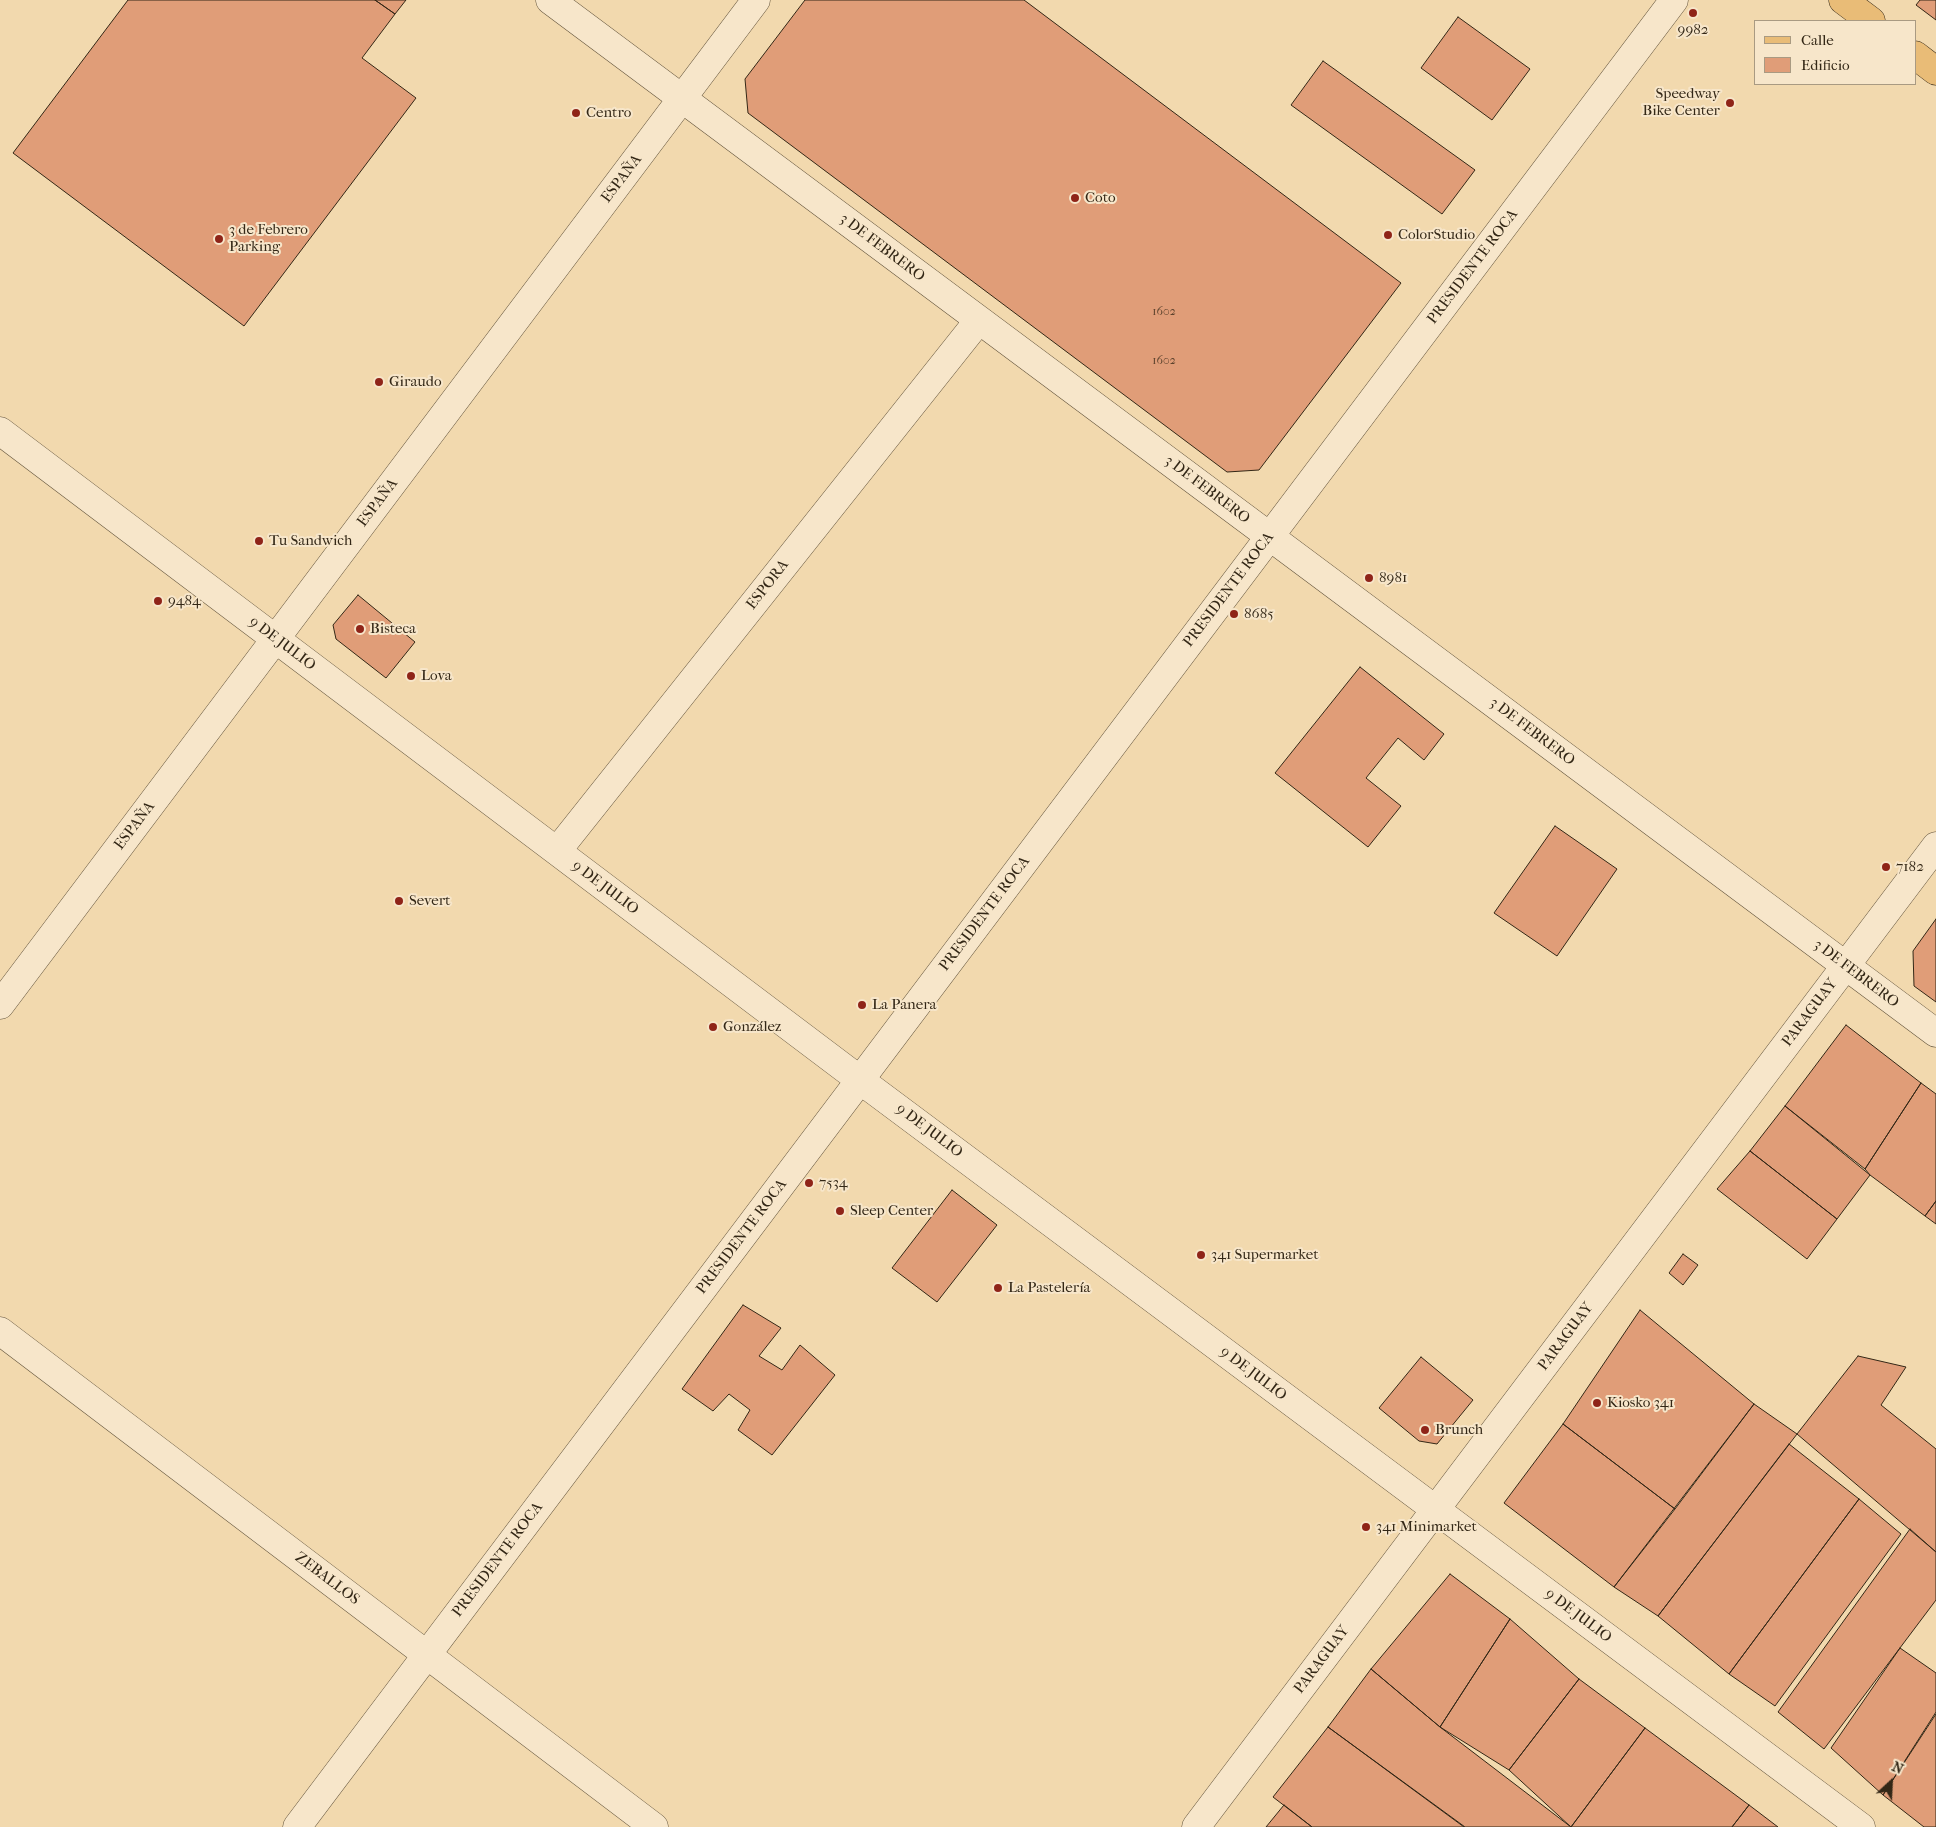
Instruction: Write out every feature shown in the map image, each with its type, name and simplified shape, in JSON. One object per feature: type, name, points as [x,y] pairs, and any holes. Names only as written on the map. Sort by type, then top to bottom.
[{"type":"main road","points":[[1842,0],[1870,20]]},
{"type":"main road","points":[[1916,56],[1936,71]]},
{"type":"street","name":"3 DE FEBRERO","points":[[550,0],[1936,1033]]},
{"type":"street","name":"ESPAÑA","points":[[0,1005],[756,0]]},
{"type":"street","name":"PRESIDENTE ROCA","points":[[297,1827],[1674,0]]},
{"type":"street","name":"ESPORA","points":[[556,851],[979,320]]},
{"type":"street","name":"9 DE JULIO","points":[[0,431],[860,1080],[1861,1827]]},
{"type":"street","name":"PARAGUAY","points":[[1196,1827],[1936,846]]},
{"type":"street","name":"ZEBALLOS","points":[[0,1331],[654,1827]]},
{"type":"building","name":"3 de Febrero Parking","points":[[128,0],[375,0],[395,14],[362,58],[416,98],[244,326],[13,153]]},
{"type":"building","points":[[375,0],[406,0],[395,14]]},
{"type":"building","name":"Coto","points":[[805,0],[1024,0],[1401,283],[1259,470],[1227,472],[748,113],[745,79]]},
{"type":"building","points":[[1920,0],[1936,0],[1936,20],[1916,5]]},
{"type":"building","points":[[1458,17],[1530,69],[1492,120],[1421,68]]},
{"type":"building","points":[[1323,61],[1475,170],[1442,214],[1291,105]]},
{"type":"building","points":[[358,595],[415,642],[386,678],[336,639],[333,625]]},
{"type":"building","points":[[1360,667],[1444,734],[1424,760],[1398,738],[1366,778],[1401,806],[1368,847],[1275,773]]},
{"type":"building","points":[[1555,826],[1617,869],[1557,956],[1494,913]]},
{"type":"building","points":[[1936,919],[1936,1002],[1914,986],[1913,951]]},
{"type":"building","points":[[1846,1025],[1921,1083],[1865,1169],[1785,1106]]},
{"type":"building","points":[[1921,1083],[1936,1094],[1936,1201],[1925,1216],[1870,1175],[1865,1169]]},
{"type":"building","points":[[1785,1106],[1870,1175],[1837,1219],[1750,1151]]},
{"type":"building","points":[[1750,1151],[1837,1219],[1807,1259],[1717,1189]]},
{"type":"building","points":[[952,1190],[997,1225],[937,1302],[892,1268]]},
{"type":"building","points":[[1936,1201],[1936,1224],[1925,1216]]},
{"type":"building","points":[[1683,1254],[1698,1265],[1683,1285],[1669,1273]]},
{"type":"building","points":[[743,1305],[781,1328],[759,1356],[782,1370],[800,1345],[835,1375],[772,1455],[738,1430],[750,1410],[729,1394],[713,1411],[682,1389]]},
{"type":"building","points":[[1640,1310],[1754,1404],[1675,1509],[1563,1424]]},
{"type":"building","points":[[1858,1356],[1906,1367],[1881,1405],[1936,1449],[1936,1552],[1797,1434]]},
{"type":"building","points":[[1421,1357],[1473,1400],[1437,1444],[1419,1441],[1379,1408]]},
{"type":"building","points":[[1754,1404],[1797,1434],[1658,1616],[1614,1587]]},
{"type":"building","points":[[1563,1424],[1675,1509],[1614,1587],[1504,1503]]},
{"type":"building","points":[[1789,1444],[1859,1499],[1729,1674],[1658,1616]]},
{"type":"building","points":[[1859,1499],[1901,1534],[1775,1706],[1729,1674]]},
{"type":"building","points":[[1910,1529],[1936,1552],[1936,1600],[1824,1749],[1778,1712]]},
{"type":"building","points":[[1450,1574],[1510,1619],[1440,1727],[1371,1669]]},
{"type":"building","points":[[1510,1619],[1579,1679],[1509,1770],[1440,1727]]},
{"type":"building","points":[[1900,1648],[1936,1673],[1936,1712],[1883,1795],[1831,1748]]},
{"type":"building","points":[[1371,1669],[1440,1727],[1571,1827],[1465,1827],[1328,1727]]},
{"type":"building","points":[[1579,1679],[1645,1728],[1571,1827],[1509,1770]]},
{"type":"building","points":[[1936,1714],[1936,1827],[1924,1827],[1883,1795]]},
{"type":"building","points":[[1328,1727],[1464,1827],[1312,1827],[1273,1797]]},
{"type":"building","points":[[1645,1728],[1749,1805],[1732,1827],[1571,1827]]},
{"type":"building","points":[[1284,1805],[1312,1827],[1266,1827]]},
{"type":"building","points":[[1749,1805],[1778,1827],[1732,1827]]},
{"type":"place","name":"9982","points":[[1693,13]]},
{"type":"place","name":"Speedway Bike Center","points":[[1730,103]]},
{"type":"place","name":"Centro","points":[[576,113]]},
{"type":"place","name":"Coto","points":[[1075,198]]},
{"type":"place","name":"ColorStudio","points":[[1388,235]]},
{"type":"place","name":"3 de Febrero Parking","points":[[219,239]]},
{"type":"place","name":"Giraudo","points":[[379,382]]},
{"type":"place","name":"Tu Sandwich","points":[[259,541]]},
{"type":"place","name":"8981","points":[[1369,578]]},
{"type":"place","name":"9484","points":[[158,601]]},
{"type":"place","name":"8685","points":[[1234,614]]},
{"type":"place","name":"Bisteca","points":[[360,629]]},
{"type":"place","name":"Lova","points":[[411,676]]},
{"type":"place","name":"7182","points":[[1886,867]]},
{"type":"place","name":"Severt","points":[[399,901]]},
{"type":"place","name":"La Panera","points":[[862,1005]]},
{"type":"place","name":"González","points":[[713,1027]]},
{"type":"place","name":"7534","points":[[809,1183]]},
{"type":"place","name":"Sleep Center","points":[[840,1211]]},
{"type":"place","name":"341 Supermarket","points":[[1201,1255]]},
{"type":"place","name":"La Pastelería","points":[[998,1288]]},
{"type":"place","name":"Kiosko 341","points":[[1597,1403]]},
{"type":"place","name":"Brunch","points":[[1425,1430]]},
{"type":"place","name":"341 Minimarket","points":[[1366,1527]]}]
